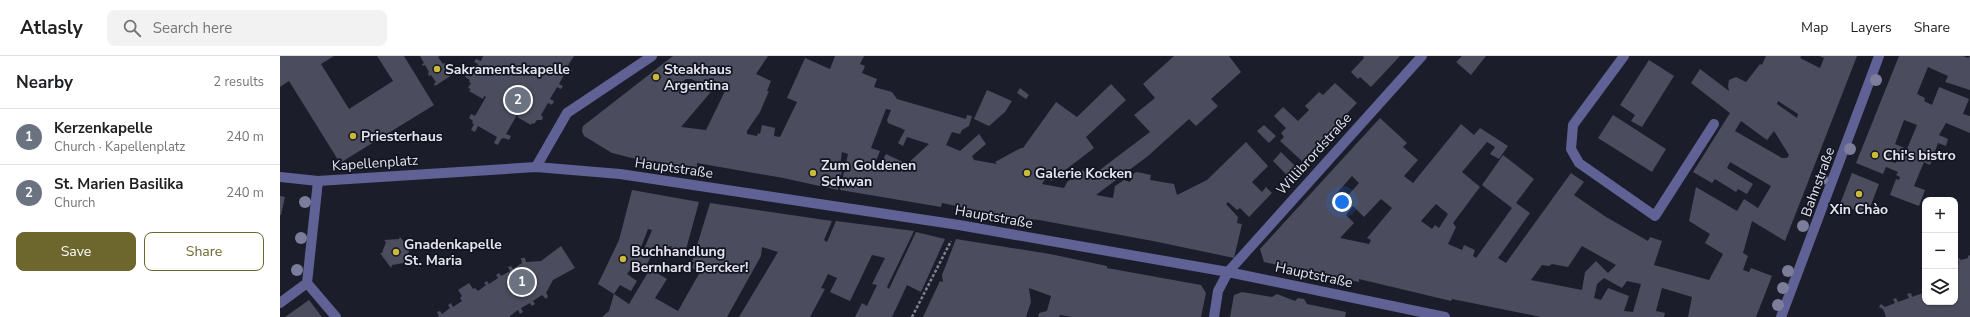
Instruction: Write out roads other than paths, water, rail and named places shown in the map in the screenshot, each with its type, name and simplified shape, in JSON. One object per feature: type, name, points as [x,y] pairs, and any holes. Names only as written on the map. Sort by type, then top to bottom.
[{"type":"street","points":[[536,167],[567,113],[652,56]]},
{"type":"street","name":"Willibrordstraße","points":[[1214,317],[1218,291],[1228,272],[1422,56]]},
{"type":"street","points":[[1624,56],[1573,125],[1571,149],[1579,164],[1654,216],[1714,124]]},
{"type":"street","name":"Bahnstraße","points":[[1781,317],[1879,56]]},
{"type":"street","name":"Kapellenplatz","points":[[307,283],[318,181],[536,167]]},
{"type":"street","name":"Hauptstraße","points":[[536,167],[620,174],[959,225],[1228,272],[1445,317]]},
{"type":"street","points":[[280,177],[318,181]]},
{"type":"street","points":[[280,303],[307,283],[336,317]]},
{"type":"place","name":"Sakramentskapelle","points":[[437,69]]},
{"type":"place","name":"Steakhaus Argentina","points":[[656,77]]},
{"type":"place","name":"St. Marien Basilika","points":[[518,100]]},
{"type":"place","name":"Priesterhaus","points":[[353,136]]},
{"type":"place","name":"Chi's bistro","points":[[1875,155]]},
{"type":"place","name":"Zum Goldenen Schwan","points":[[813,173]]},
{"type":"place","name":"Galerie Kocken","points":[[1027,173]]},
{"type":"place","name":"Xin Chào","points":[[1859,194]]},
{"type":"place","name":"Gnadenkapelle St. Maria","points":[[396,252]]},
{"type":"place","name":"Buchhandlung Bernhard Bercker!","points":[[623,259]]},
{"type":"place","name":"Kerzenkapelle","points":[[522,282]]}]
